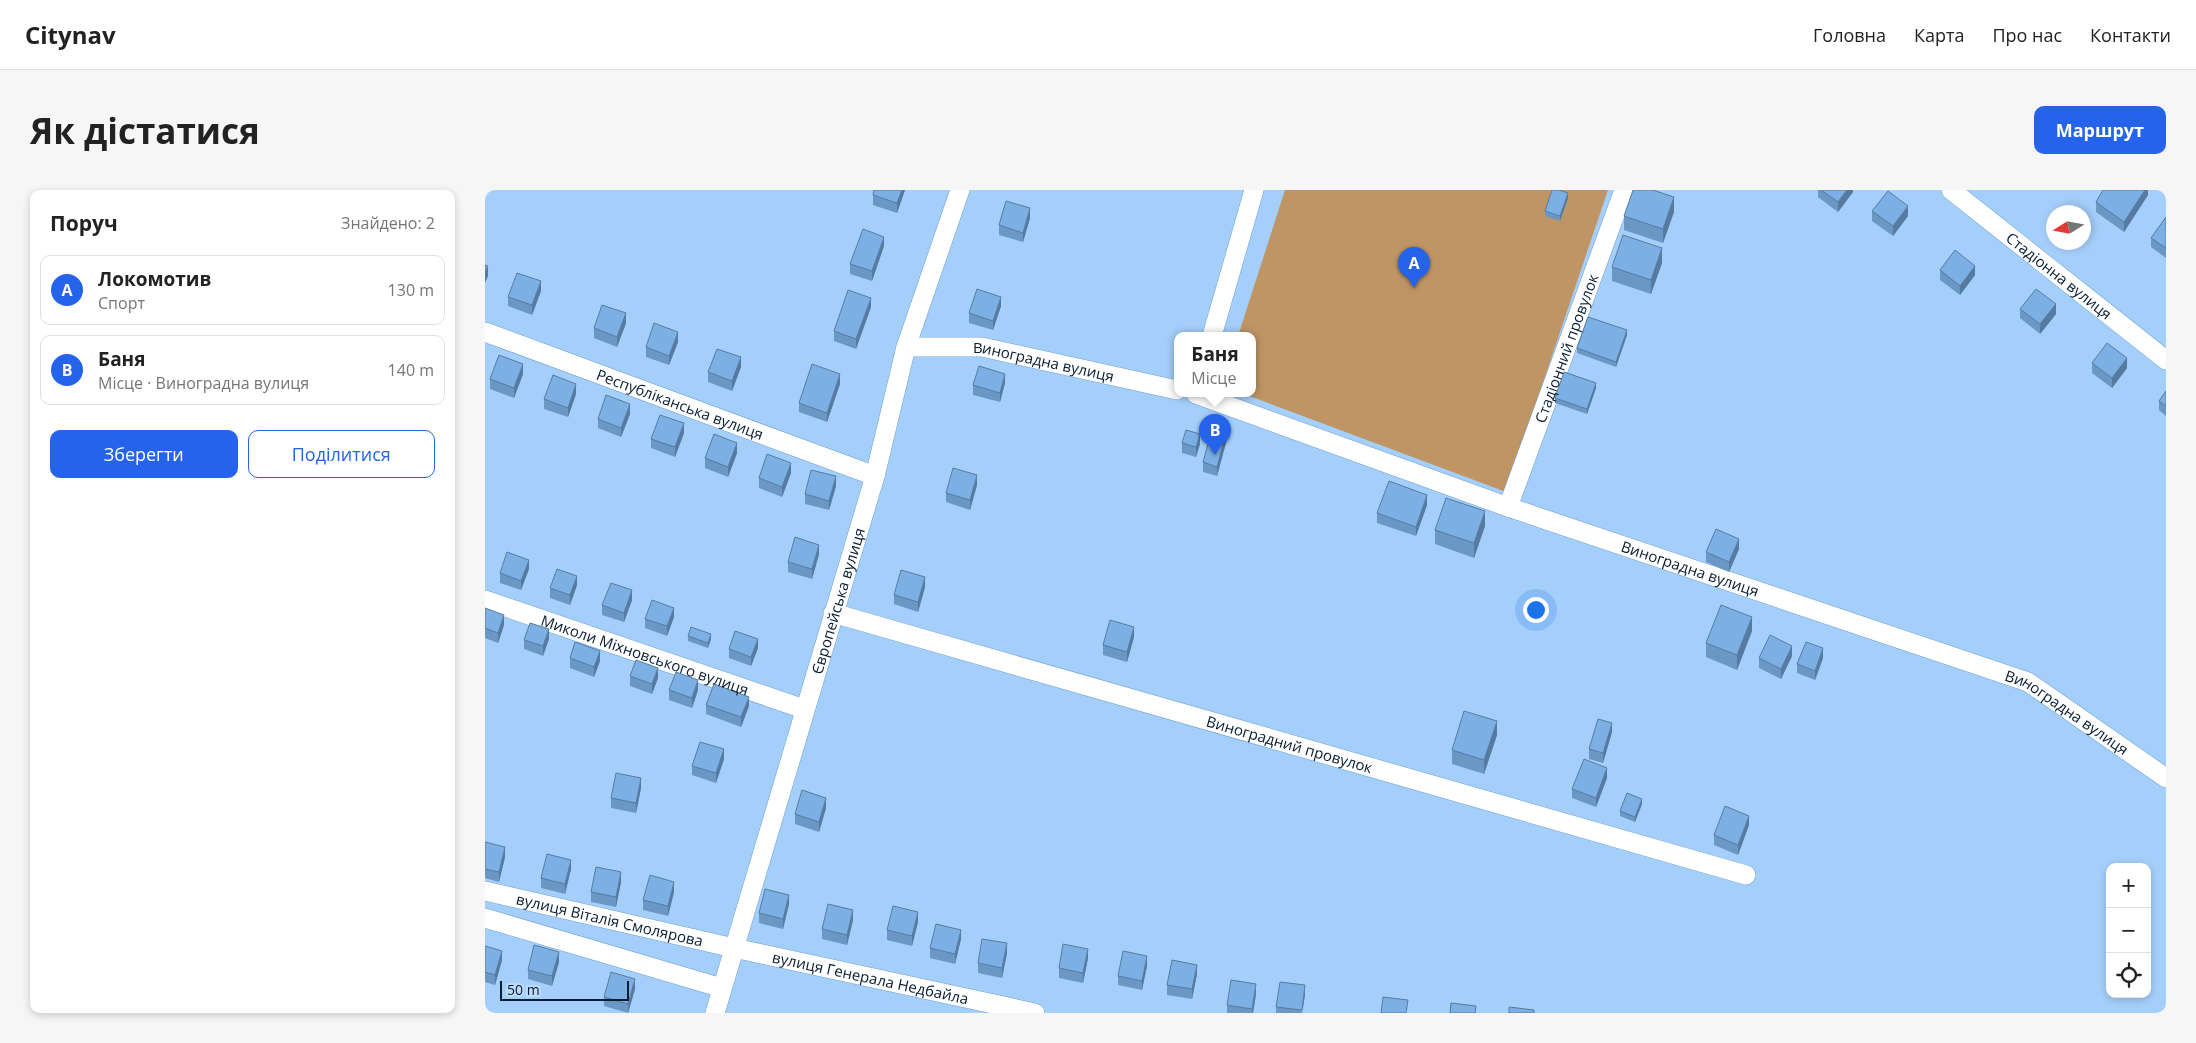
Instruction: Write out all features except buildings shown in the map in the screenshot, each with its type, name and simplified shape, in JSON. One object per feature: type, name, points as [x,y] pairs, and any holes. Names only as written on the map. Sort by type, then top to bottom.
[{"type":"street","name":"Європейська вулиця","points":[[715,1013],[804,709],[875,476],[906,347],[960,190]]},
{"type":"street","points":[[1213,332],[1254,190]]},
{"type":"street","name":"Стадіонний провулок","points":[[1508,507],[1624,190]]},
{"type":"street","name":"Стадіонна вулиця","points":[[1951,190],[2166,360]]},
{"type":"street","name":"Республіканська вулиця","points":[[485,332],[875,476]]},
{"type":"street","name":"Виноградна вулиця","points":[[906,347],[982,347],[1174,389]]},
{"type":"street","name":"Виноградна вулиця","points":[[1204,397],[1508,507],[2028,682],[2166,778]]},
{"type":"street","name":"Миколи Міхновського вулиця","points":[[485,600],[804,709]]},
{"type":"street","name":"Виноградний провулок","points":[[833,613],[1746,875]]},
{"type":"street","name":"вулиця Віталія Смолярова","points":[[485,891],[734,948]]},
{"type":"street","name":"вулиця Віталія Смолярова","points":[[485,918],[722,988]]},
{"type":"street","name":"вулиця Генерала Недбайла","points":[[734,948],[1035,1013]]},
{"type":"shaded area","points":[[1285,190],[1608,190],[1506,492],[1252,397],[1256,397],[1256,332],[1239,332]]},
{"type":"place","name":"Локомотив","points":[[1414,288]]},
{"type":"place","name":"Баня","points":[[1215,455]]}]
